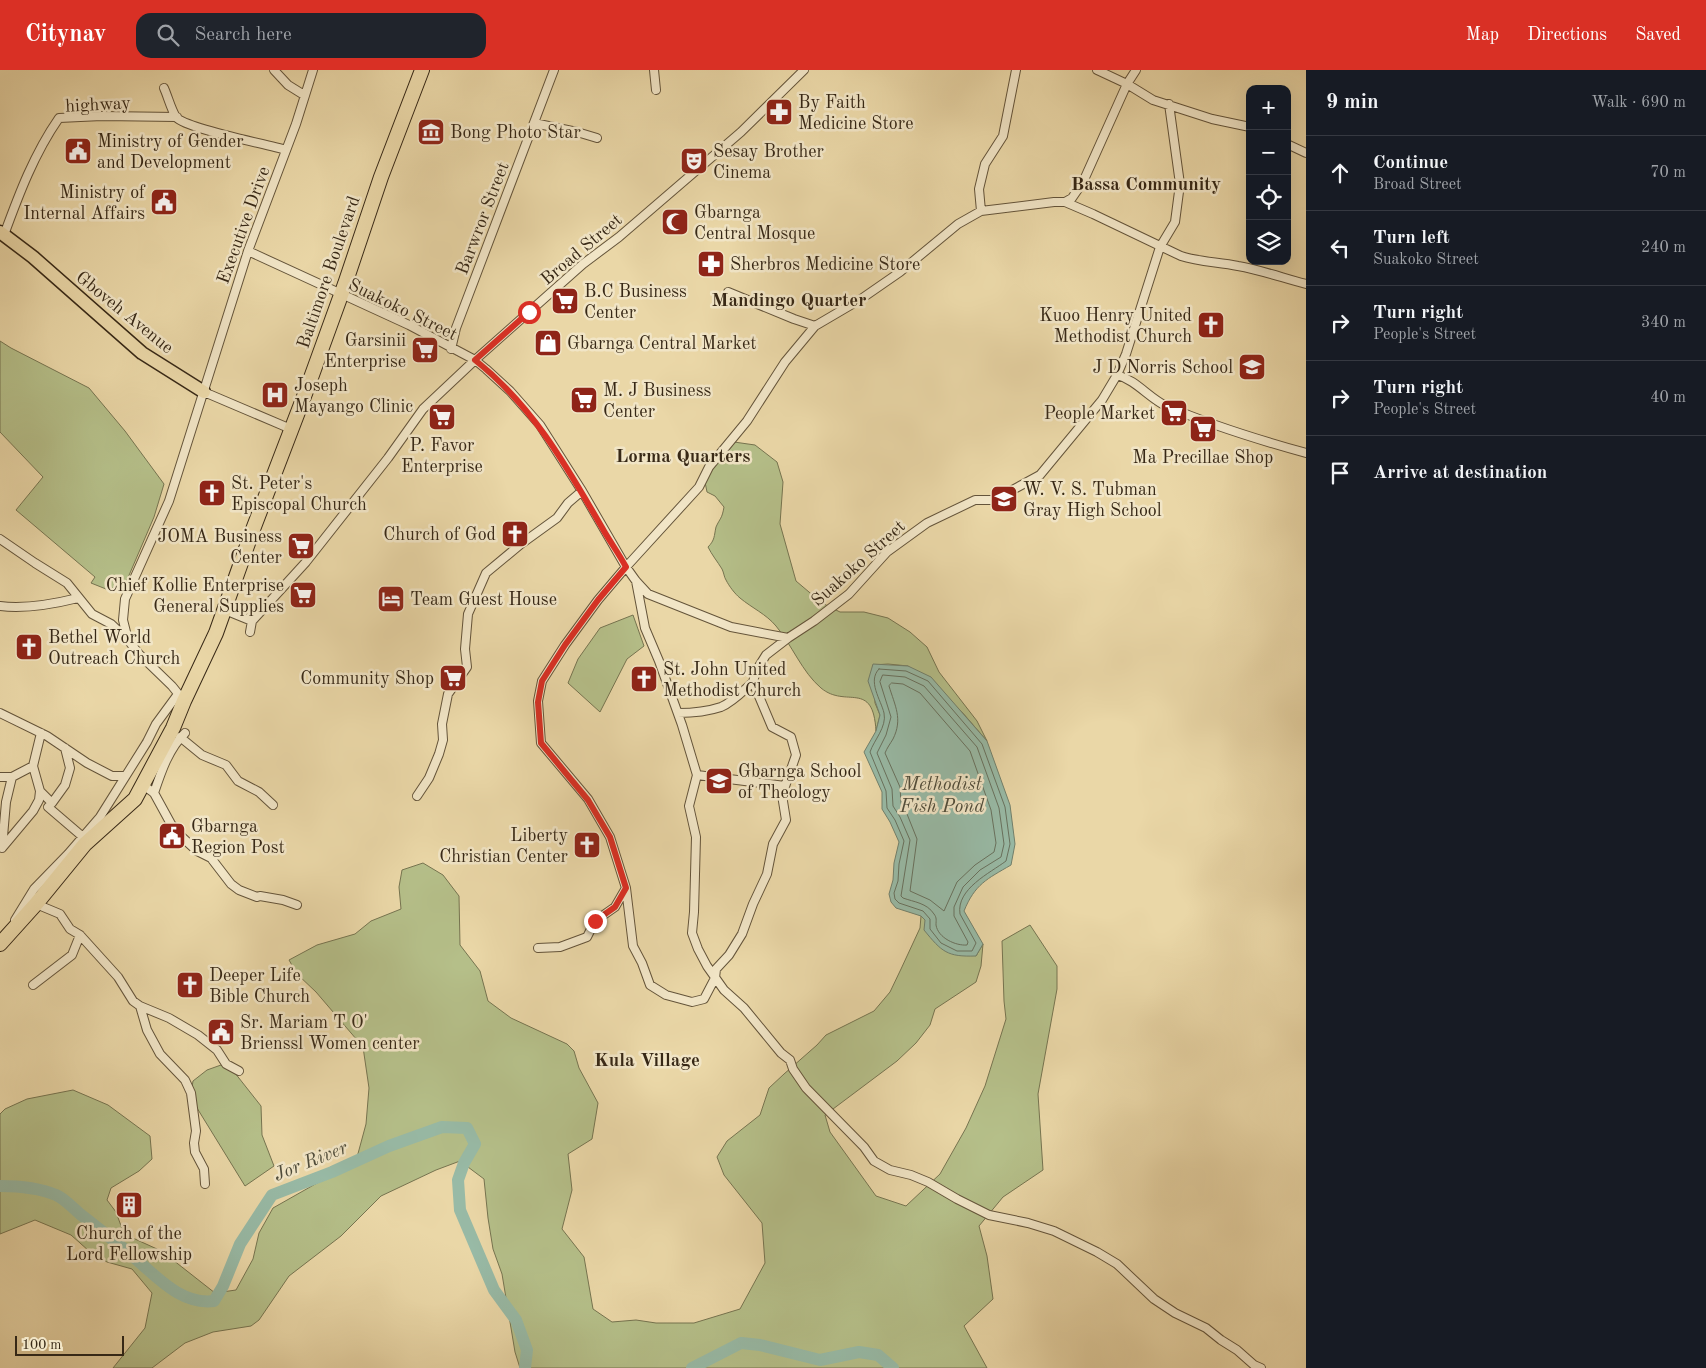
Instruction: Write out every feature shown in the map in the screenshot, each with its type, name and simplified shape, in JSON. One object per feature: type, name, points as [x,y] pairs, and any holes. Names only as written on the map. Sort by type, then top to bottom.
[{"type":"highway","name":"Baltimore Boulevard","points":[[0,943],[36,904],[85,844],[135,799],[149,789],[174,728],[181,697],[216,633],[225,610],[341,295],[381,177],[422,70]]},
{"type":"main road","name":"Gboveh Avenue","points":[[2,234],[33,258],[142,353],[204,392]]},
{"type":"street","points":[[274,70],[288,85],[304,95]]},
{"type":"street","name":"Executive Drive","points":[[128,640],[123,620],[126,599],[169,501],[248,251],[286,150],[313,70]]},
{"type":"street","name":"Barwror Street","points":[[451,349],[456,328],[554,70]]},
{"type":"street","points":[[654,70],[656,90]]},
{"type":"street","name":"Broad Street","points":[[252,621],[306,562],[388,458],[422,409],[584,264],[619,237],[741,132],[804,70]]},
{"type":"street","points":[[981,211],[979,189],[985,164],[1003,136],[1016,70]]},
{"type":"street","points":[[1097,70],[1127,84],[1154,100],[1212,119],[1246,126]]},
{"type":"street","points":[[1065,202],[1072,198],[1083,182],[1127,84],[1136,70]]},
{"type":"street","points":[[164,88],[176,117]]},
{"type":"street","name":"Suakoko Street","points":[[248,251],[409,325],[451,349],[475,360],[510,391],[540,426],[582,491],[626,567],[648,594],[731,627],[788,638],[849,594],[887,552],[927,523],[976,500],[994,500],[1040,475],[1102,400],[1117,375],[1126,354],[1160,247],[1175,222],[1180,184],[1169,104]]},
{"type":"street","name":"highway","points":[[2,234],[22,184],[47,134],[59,118],[102,116],[176,117],[189,124],[220,134],[286,150]]},
{"type":"street","points":[[534,123],[597,138]]},
{"type":"street","points":[[1291,146],[1306,153]]},
{"type":"street","points":[[753,682],[772,727],[791,737],[796,755],[782,795],[786,820],[773,844],[767,874],[742,934],[729,955],[716,969],[715,978],[704,999],[692,1002],[666,996],[650,985],[633,946],[626,888],[610,837],[588,800],[541,743],[538,702],[542,681],[565,645],[598,600],[699,487],[709,467],[747,421],[785,362],[815,326],[900,272],[958,224],[981,211],[1054,202],[1065,202],[1192,260],[1219,262],[1254,269],[1306,284]]},
{"type":"street","points":[[728,292],[815,326]]},
{"type":"street","points":[[1117,375],[1126,377],[1145,393],[1164,405],[1306,453]]},
{"type":"street","name":"Gboveh Avenue","points":[[204,392],[291,429]]},
{"type":"street","points":[[418,796],[429,778],[441,747],[443,740],[442,724],[448,694],[466,667],[465,649],[468,614],[486,574],[521,544],[557,518],[568,503],[582,491]]},
{"type":"street","points":[[0,538],[35,564],[67,583],[92,614],[110,624],[128,640],[138,654],[181,697],[156,724],[147,742],[100,817],[34,889],[0,943]]},
{"type":"street","points":[[636,581],[645,628],[678,713],[697,775],[689,806],[696,837],[692,933],[698,950],[724,990],[744,1008],[781,1053],[790,1060],[793,1069],[806,1088],[864,1147],[874,1162],[890,1170],[928,1182],[989,1215],[1028,1223],[1054,1231],[1097,1252],[1116,1264],[1154,1299],[1175,1313],[1206,1328],[1237,1350],[1254,1365],[1261,1368]]},
{"type":"street","points":[[0,606],[11,608],[60,603],[78,598]]},
{"type":"street","points":[[225,610],[252,621],[250,632]]},
{"type":"street","points":[[678,713],[721,707],[733,700],[753,682],[756,671],[766,655],[788,638]]},
{"type":"street","points":[[0,713],[41,733],[87,763],[112,776],[126,776]]},
{"type":"street","points":[[1,849],[39,800],[40,791],[33,766],[41,733]]},
{"type":"street","points":[[273,805],[259,792],[238,781],[226,764],[202,755],[182,735],[149,789],[171,824],[183,838],[197,851],[210,858],[231,884],[257,897],[283,900],[297,905]]},
{"type":"street","points":[[65,748],[70,768],[65,785],[48,807],[82,837]]},
{"type":"street","points":[[0,777],[12,777],[33,766]]},
{"type":"street","points":[[697,775],[785,786]]},
{"type":"street","points":[[1,849],[6,802],[12,777]]},
{"type":"street","points":[[40,791],[52,803]]},
{"type":"street","points":[[538,948],[560,947],[586,937],[595,921],[615,907],[626,888]]},
{"type":"street","points":[[36,904],[60,914],[70,929],[80,935],[118,977],[132,1001],[169,1018],[198,1035],[217,1050],[226,1064],[239,1071]]},
{"type":"street","points":[[33,985],[72,955],[80,935]]},
{"type":"street","points":[[140,1006],[147,1030],[160,1054],[185,1080],[191,1093],[196,1131],[195,1152],[204,1168],[205,1184]]},
{"type":"green space","points":[[0,341],[89,388],[125,431],[164,484],[154,517],[124,587],[106,589],[91,583],[95,577],[16,510],[43,477],[0,432]]},
{"type":"green space","points":[[734,442],[755,445],[777,462],[783,482],[780,524],[796,581],[822,603],[840,612],[864,612],[888,618],[910,632],[927,647],[939,672],[977,721],[987,741],[962,712],[908,666],[888,664],[873,665],[875,703],[880,715],[876,731],[874,715],[870,705],[864,700],[830,694],[821,688],[808,674],[776,626],[734,592],[708,547],[713,540],[724,507],[715,496],[707,492],[705,482],[710,467],[722,459]]},
{"type":"green space","points":[[633,615],[644,646],[627,659],[600,712],[568,683],[578,659],[600,628]]},
{"type":"green space","points":[[423,863],[443,875],[459,896],[460,945],[480,971],[488,1001],[511,1018],[567,1044],[574,1051],[579,1068],[598,1103],[592,1139],[568,1154],[572,1190],[562,1229],[584,1257],[593,1309],[612,1322],[636,1320],[656,1323],[694,1323],[740,1309],[765,1263],[762,1223],[724,1175],[717,1157],[727,1141],[760,1115],[769,1088],[784,1074],[826,1035],[874,1011],[890,992],[920,928],[921,916],[976,956],[983,944],[981,966],[976,982],[935,1009],[930,1025],[916,1043],[897,1061],[825,1115],[830,1132],[876,1196],[906,1206],[940,1174],[966,1128],[985,1086],[1006,1019],[1002,941],[1030,925],[1057,966],[1057,989],[1038,1094],[1043,1170],[1003,1197],[979,1226],[987,1256],[993,1299],[964,1326],[987,1368],[520,1368],[515,1352],[502,1274],[493,1249],[484,1179],[460,1161],[381,1196],[341,1236],[289,1276],[259,1320],[251,1326],[213,1332],[185,1343],[152,1368],[113,1368],[145,1328],[152,1293],[132,1269],[107,1262],[89,1251],[71,1235],[35,1220],[0,1234],[0,1114],[5,1109],[27,1099],[73,1090],[108,1105],[150,1136],[152,1159],[139,1171],[111,1188],[107,1200],[116,1212],[124,1234],[157,1249],[215,1293],[236,1290],[253,1259],[259,1233],[273,1208],[356,1161],[366,1124],[369,1088],[363,1047],[316,992],[297,974],[289,960],[317,945],[355,934],[371,921],[401,909],[399,887],[402,870]]},
{"type":"green space","points":[[221,1065],[231,1068],[261,1106],[262,1135],[274,1166],[245,1186],[197,1108],[191,1093],[193,1081],[207,1070]]},
{"type":"water","name":"Methodist Fish Pond","points":[[873,664],[908,666],[931,677],[987,741],[1010,805],[1015,844],[1011,865],[995,874],[977,888],[964,911],[983,944],[976,956],[946,952],[924,930],[925,920],[921,916],[896,908],[891,902],[889,894],[899,842],[882,809],[882,792],[864,752],[876,731],[880,715],[868,681]]},
{"type":"waterway","name":"Jor River","points":[[0,1186],[36,1189],[59,1197],[172,1289],[192,1299],[214,1301],[223,1286],[240,1244],[272,1195],[332,1172],[389,1146],[442,1127],[467,1128],[475,1144],[464,1163],[458,1180],[460,1210],[494,1290],[516,1320],[527,1350],[525,1368]]},
{"type":"waterway","name":"Jor River","points":[[692,1368],[741,1343],[760,1345],[820,1360],[859,1352],[878,1355],[893,1368]]},
{"type":"place","name":"By Faith Medicine Store","points":[[779,112]]},
{"type":"place","name":"Bong Photo Star","points":[[431,132]]},
{"type":"place","name":"Ministry of Gender and Development","points":[[78,151]]},
{"type":"place","name":"Sesay Brother Cinema","points":[[694,161]]},
{"type":"place","name":"Ministry of Internal Affairs","points":[[164,202]]},
{"type":"place","name":"Gbarnga Central Mosque","points":[[675,222]]},
{"type":"place","name":"Sherbros Medicine Store","points":[[711,264]]},
{"type":"place","name":"B.C Business Center","points":[[565,301]]},
{"type":"place","name":"Kuoo Henry United Methodist Church","points":[[1211,325]]},
{"type":"place","name":"Gbarnga Central Market","points":[[548,343]]},
{"type":"place","name":"Garsinii Enterprise","points":[[425,350]]},
{"type":"place","name":"J D Norris School","points":[[1252,367]]},
{"type":"place","name":"Joseph Mayango Clinic","points":[[275,395]]},
{"type":"place","name":"M. J Business Center","points":[[584,400]]},
{"type":"place","name":"People Market","points":[[1174,413]]},
{"type":"place","name":"P. Favor Enterprise","points":[[442,417]]},
{"type":"place","name":"Ma Precillae Shop","points":[[1203,429]]},
{"type":"place","name":"St. Peter's Episcopal Church","points":[[212,493]]},
{"type":"place","name":"W. V. S. Tubman Gray High School","points":[[1004,499]]},
{"type":"place","name":"Church of God","points":[[515,534]]},
{"type":"place","name":"JOMA Business Center","points":[[301,546]]},
{"type":"place","name":"Chief Kollie Enterprise General Supplies","points":[[303,595]]},
{"type":"place","name":"Team Guest House","points":[[391,599]]},
{"type":"place","name":"Bethel World Outreach Church","points":[[29,647]]},
{"type":"place","name":"Community Shop","points":[[453,678]]},
{"type":"place","name":"St. John United Methodist Church","points":[[644,679]]},
{"type":"place","name":"Gbarnga School of Theology","points":[[719,781]]},
{"type":"place","name":"Gbarnga Region Post","points":[[172,836]]},
{"type":"place","name":"Liberty Christian Center","points":[[587,845]]},
{"type":"place","name":"Deeper Life Bible Church","points":[[190,985]]},
{"type":"place","name":"Sr. Mariam T O' Brienssl Women center","points":[[221,1032]]},
{"type":"place","name":"Church of the Lord Fellowship","points":[[129,1205]]},
{"type":"district","name":"Bassa Community","points":[[1146,183]]},
{"type":"district","name":"Mandingo Quarter","points":[[789,299]]},
{"type":"district","name":"Lorma Quarters","points":[[683,455]]},
{"type":"district","name":"Kula Village","points":[[647,1059]]},
{"type":"route","points":[[529,312],[475,360],[510,391],[540,426],[582,491],[626,567],[598,600],[565,645],[542,681],[538,702],[541,743],[588,800],[610,837],[626,888],[615,907],[595,921]]}]
